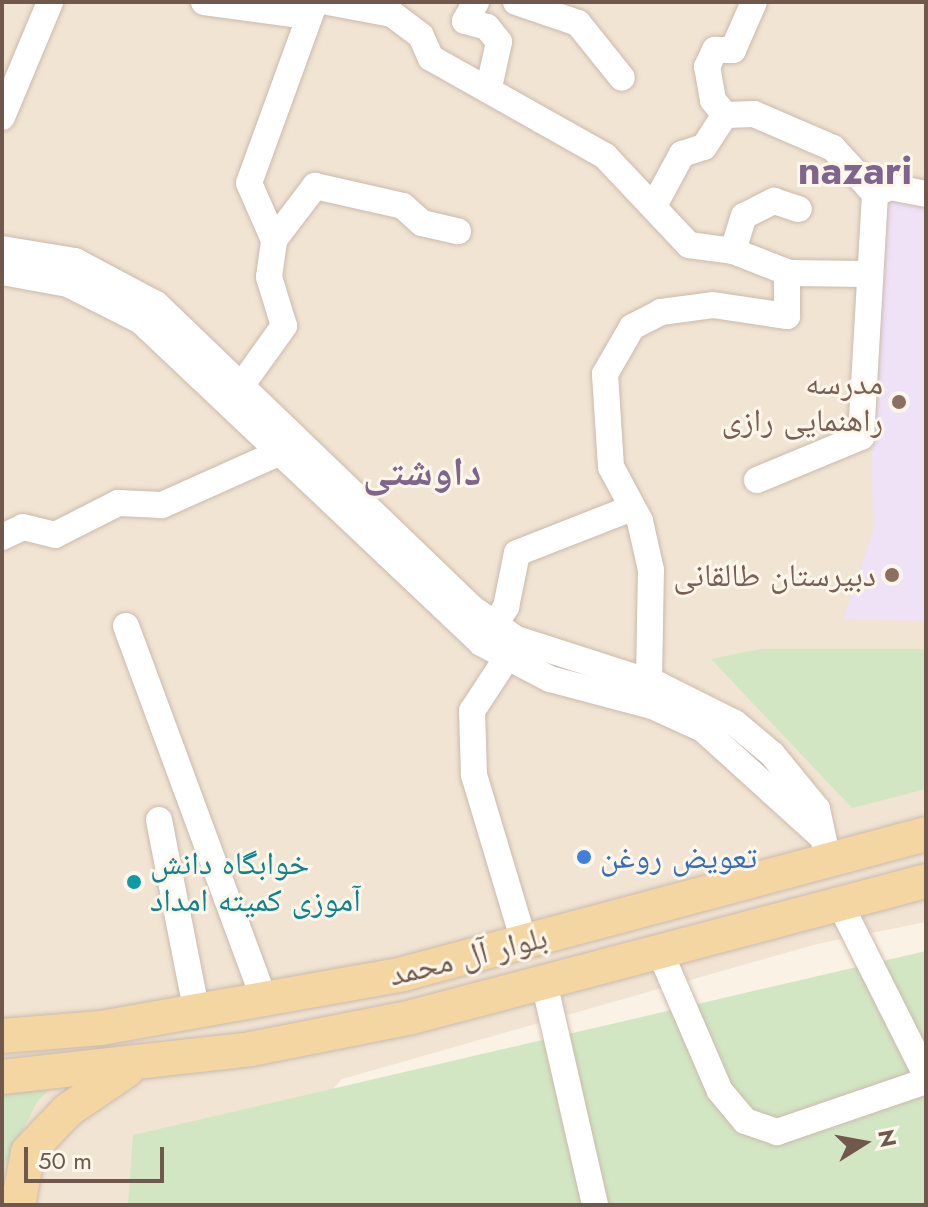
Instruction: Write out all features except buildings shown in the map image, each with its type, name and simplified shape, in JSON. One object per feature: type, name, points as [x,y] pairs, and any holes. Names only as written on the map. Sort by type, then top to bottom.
[{"type":"main road","name":"بلوار آل محمد","points":[[2,1036],[197,1013],[403,974],[524,942],[824,848],[926,834]]},
{"type":"main road","name":"بلوار آل محمد","points":[[2,1077],[134,1065],[412,1017],[926,881]]},
{"type":"main road","points":[[403,974],[412,1017]]},
{"type":"main road","points":[[18,1205],[28,1152],[68,1110],[134,1065]]},
{"type":"street","points":[[2,117],[50,2]]},
{"type":"street","points":[[204,2],[395,8],[421,36],[431,58],[489,87],[605,156],[656,202],[689,245],[733,251],[787,273],[865,274]]},
{"type":"street","points":[[476,2],[465,21],[487,27],[499,42],[489,87]]},
{"type":"street","points":[[516,2],[578,23],[622,78]]},
{"type":"street","points":[[725,115],[713,100],[707,67],[715,50],[733,50],[754,2]]},
{"type":"street","points":[[274,240],[249,183],[316,7]]},
{"type":"street","points":[[725,115],[754,114],[833,148],[875,194],[865,274],[861,437],[757,480]]},
{"type":"street","points":[[656,202],[682,154],[704,147],[725,115]]},
{"type":"street","points":[[241,386],[284,326],[269,277],[274,240],[315,186],[403,206],[422,223],[458,231]]},
{"type":"street","points":[[875,194],[890,187],[926,194]]},
{"type":"street","points":[[733,251],[744,216],[774,201],[799,209]]},
{"type":"street","points":[[2,249],[64,258],[117,279],[156,304],[494,625],[557,658],[649,681],[714,710],[763,745],[817,809],[824,848]]},
{"type":"street","points":[[2,272],[68,284],[141,321],[458,625],[506,659],[703,729],[824,848]]},
{"type":"street","points":[[649,681],[651,570],[632,508],[611,467],[602,408],[616,348],[632,327],[661,312],[713,305],[787,316],[787,273]]},
{"type":"street","points":[[2,537],[23,527],[55,535],[118,503],[162,505],[278,453]]},
{"type":"street","points":[[494,625],[506,607],[517,553],[632,508]]},
{"type":"street","points":[[126,626],[265,1002]]},
{"type":"street","points":[[506,659],[472,711],[474,775],[524,942]]},
{"type":"street","points":[[159,820],[197,1013]]},
{"type":"street","points":[[660,952],[720,1091],[745,1121],[777,1132],[926,1078],[840,904]]},
{"type":"street","points":[[544,982],[595,1205]]},
{"type":"shaded area","points":[[2,2],[926,2],[926,922],[817,944],[342,1079],[229,1205],[2,1205]]},
{"type":"shaded area","points":[[889,191],[926,198],[926,621],[843,619],[873,531],[870,306]]},
{"type":"green space","points":[[760,649],[926,649],[926,789],[852,808],[711,659]]},
{"type":"green space","points":[[926,951],[926,1205],[128,1205],[133,1135]]},
{"type":"green space","points":[[50,1089],[37,1102],[2,1172],[2,1093]]},
{"type":"place","name":"مدرسه راهنمایی رازی","points":[[899,402]]},
{"type":"place","name":"دبیرستان طالقانی","points":[[892,575]]},
{"type":"place","name":"تعویض روغن","points":[[584,857]]},
{"type":"place","name":"خوابگاه دانش آموزی کمیته امداد","points":[[134,882]]},
{"type":"district","name":"nazari","points":[[855,170]]},
{"type":"district","name":"داوشتی","points":[[422,471]]}]
